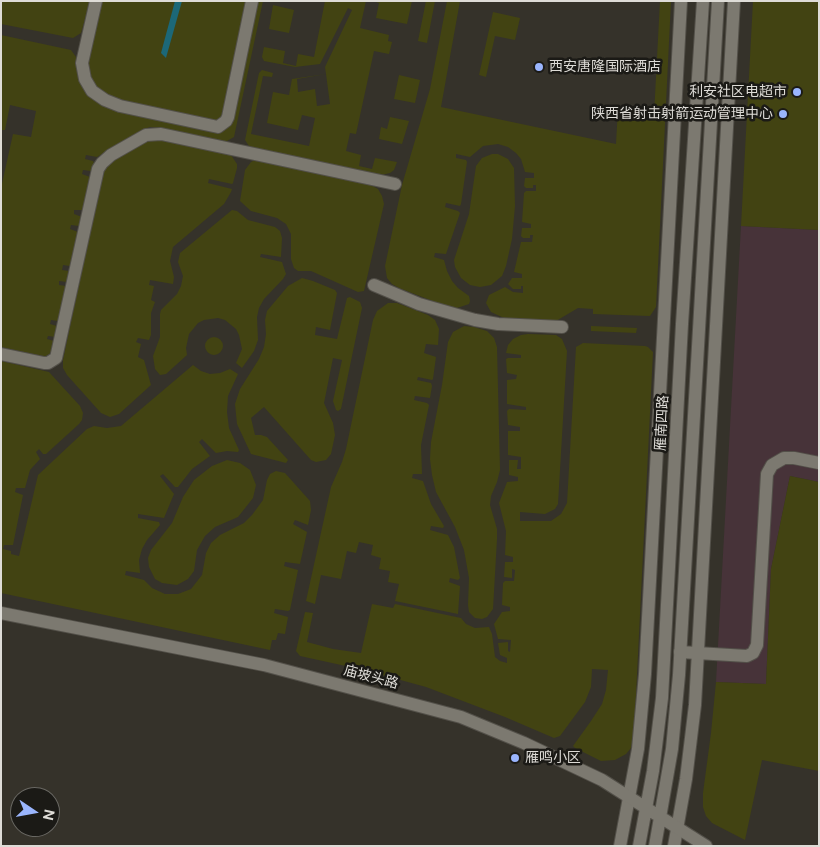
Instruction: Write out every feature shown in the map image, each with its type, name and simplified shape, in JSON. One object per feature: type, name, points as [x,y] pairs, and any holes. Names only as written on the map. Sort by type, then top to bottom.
[{"type":"street","points":[[96,1],[82,63],[85,79],[92,90],[105,100],[120,106],[218,127],[228,117],[252,1]]},
{"type":"street","points":[[620,846],[639,740],[644,682],[682,1]]},
{"type":"street","name":"雁南四路","points":[[639,846],[655,755],[662,690],[680,350],[702,1]]},
{"type":"street","points":[[656,846],[675,724],[718,1]]},
{"type":"street","points":[[674,846],[693,728],[699,653],[734,1]]},
{"type":"street","points":[[1,354],[44,363],[48,363],[56,358],[98,169],[111,155],[146,135],[161,134],[395,184]]},
{"type":"street","points":[[374,285],[419,304],[475,320],[498,324],[562,327]]},
{"type":"street","points":[[680,652],[748,656],[754,653],[756,649],[767,474],[772,466],[784,458],[819,463]]},
{"type":"street","name":"庙坡头路","points":[[1,613],[264,665],[461,717],[602,780],[706,846]]},
{"type":"shaded area","points":[[1,1],[90,1],[81,33],[73,38],[1,24]]},
{"type":"shaded area","points":[[101,1],[247,1],[223,116],[217,121],[134,104],[111,97],[96,88],[91,81],[88,63]]},
{"type":"shaded area","points":[[258,1],[263,1],[234,137],[224,141],[150,127],[97,157],[86,155],[85,159],[94,163],[91,171],[83,170],[82,174],[90,177],[83,210],[74,210],[74,214],[82,217],[79,226],[71,225],[70,229],[78,232],[70,266],[63,265],[62,270],[69,271],[67,282],[59,281],[59,285],[66,286],[58,321],[51,320],[50,324],[57,326],[56,337],[48,336],[47,339],[54,341],[52,352],[43,356],[1,347],[1,188],[13,134],[31,137],[36,111],[10,105],[5,130],[1,130],[1,35],[71,50],[76,57],[77,73],[86,92],[219,132]]},
{"type":"shaded area","points":[[325,1],[366,1],[360,28],[389,35],[388,41],[392,42],[389,54],[374,51],[356,134],[350,133],[346,151],[361,155],[359,166],[372,169],[375,158],[397,162],[394,170],[390,173],[381,175],[252,147],[245,140],[259,73],[262,70],[273,73],[272,77],[263,76],[251,134],[309,146],[315,118],[302,115],[298,130],[267,123],[273,92],[289,95],[292,79],[326,74],[325,67],[352,10],[348,8],[320,64],[295,67],[264,61],[262,57],[264,47],[285,51],[283,63],[296,66],[298,54],[314,57]],"holes":[[[326,74],[330,104],[317,106],[315,89],[298,92],[297,79]]]},
{"type":"shaded area","points":[[373,1],[412,1],[407,24],[376,18],[379,3]]},
{"type":"shaded area","points":[[426,1],[435,1],[427,43],[418,41]]},
{"type":"shaded area","points":[[447,1],[460,1],[441,107],[616,144],[618,108],[654,115],[660,1],[671,1],[656,307],[650,316],[593,314],[593,309],[578,308],[556,321],[504,318],[491,312],[486,303],[489,295],[505,287],[513,292],[523,293],[523,286],[521,286],[521,289],[513,289],[508,284],[512,278],[522,278],[522,274],[514,272],[521,242],[532,242],[533,235],[530,235],[530,238],[523,238],[521,236],[522,228],[531,228],[531,224],[522,222],[524,193],[526,191],[536,191],[536,185],[533,185],[533,188],[526,188],[524,186],[525,178],[534,178],[534,173],[525,172],[521,159],[516,153],[508,147],[498,144],[483,146],[470,157],[456,154],[456,158],[466,160],[467,162],[461,204],[460,206],[446,203],[445,207],[460,213],[446,254],[435,253],[434,257],[444,260],[452,281],[469,296],[469,304],[457,308],[443,305],[399,288],[387,278],[385,266],[402,185],[430,89]]},
{"type":"shaded area","name":"陕西省射击射箭运动管理中心","points":[[753,1],[819,1],[819,230],[741,226]]},
{"type":"shaded area","points":[[273,5],[294,10],[289,33],[269,29]]},
{"type":"shaded area","points":[[493,12],[520,18],[515,40],[495,36],[486,77],[479,75]]},
{"type":"shaded area","points":[[399,75],[420,80],[415,103],[394,99]]},
{"type":"shaded area","points":[[390,117],[409,121],[402,144],[379,139],[381,127],[387,129]]},
{"type":"shaded area","points":[[156,139],[231,155],[237,164],[237,168],[232,184],[209,179],[208,183],[232,189],[231,192],[224,204],[173,247],[170,261],[174,277],[173,284],[150,280],[149,285],[154,286],[151,300],[155,302],[151,313],[151,335],[149,340],[138,338],[136,342],[141,344],[138,357],[144,360],[151,385],[119,414],[110,417],[101,413],[67,375],[63,368],[63,360],[103,171],[110,163],[144,142]]},
{"type":"shaded area","points":[[498,154],[508,159],[514,168],[515,206],[512,239],[502,276],[491,285],[480,287],[470,285],[461,278],[455,267],[454,260],[469,214],[476,166],[482,158]]},
{"type":"shaded area","points":[[255,160],[371,185],[378,189],[384,204],[364,291],[358,292],[311,271],[298,271],[294,268],[291,259],[291,234],[286,224],[277,218],[251,211],[240,201],[245,170]]},
{"type":"shaded area","points":[[232,210],[237,211],[248,220],[275,227],[280,231],[282,238],[281,257],[261,254],[260,257],[282,262],[286,274],[264,299],[259,308],[257,317],[258,340],[254,351],[242,368],[236,363],[242,349],[236,329],[225,320],[218,318],[204,320],[198,323],[189,334],[186,348],[187,355],[166,374],[160,375],[155,369],[153,356],[160,337],[161,310],[177,294],[181,286],[183,276],[178,262],[180,253]]},
{"type":"shaded area","points":[[741,226],[819,230],[819,482],[790,476],[771,569],[766,684],[716,682]]},
{"type":"shaded area","points":[[302,278],[335,290],[337,293],[330,330],[316,327],[315,335],[337,339],[347,298],[350,297],[360,302],[362,308],[341,409],[338,411],[333,401],[342,360],[333,358],[324,403],[333,423],[335,435],[331,454],[326,460],[316,462],[311,460],[264,407],[251,418],[255,435],[267,437],[288,460],[286,463],[251,454],[237,424],[235,404],[240,389],[259,359],[264,347],[267,311],[288,286]]},
{"type":"shaded area","points":[[388,303],[397,303],[428,315],[435,320],[439,329],[438,345],[426,344],[424,353],[436,357],[433,379],[418,377],[417,380],[431,383],[432,386],[430,398],[415,396],[414,400],[429,405],[421,445],[422,474],[413,474],[412,478],[423,481],[431,504],[444,526],[443,528],[431,526],[430,530],[448,535],[454,547],[460,578],[458,580],[450,578],[449,582],[460,586],[458,614],[395,601],[399,584],[388,582],[390,571],[379,569],[381,558],[371,555],[373,545],[359,542],[356,553],[347,551],[341,579],[321,575],[315,604],[306,601],[331,487],[346,449],[373,320],[377,311]]},
{"type":"shaded area","points":[[464,326],[487,331],[494,338],[497,347],[500,470],[491,496],[490,505],[497,529],[497,539],[493,609],[487,617],[482,619],[475,618],[469,612],[469,578],[464,550],[455,527],[436,492],[430,459],[431,442],[448,342],[453,332]]},
{"type":"shaded area","points":[[591,326],[637,328],[636,333],[591,331]]},
{"type":"shaded area","points":[[528,334],[556,335],[562,339],[567,351],[558,504],[555,509],[545,514],[520,512],[520,521],[551,521],[561,514],[567,503],[576,347],[583,343],[645,346],[653,352],[634,735],[631,748],[626,754],[615,760],[601,761],[573,746],[602,704],[606,690],[608,670],[592,669],[591,687],[585,702],[560,736],[554,738],[426,687],[364,670],[300,656],[296,651],[305,612],[313,613],[307,642],[333,649],[361,653],[372,604],[393,608],[395,604],[461,618],[466,624],[475,628],[489,627],[492,634],[495,657],[507,663],[507,658],[500,655],[498,643],[508,642],[508,651],[510,652],[511,640],[498,639],[494,624],[502,612],[510,611],[510,607],[502,605],[503,583],[505,581],[514,581],[515,570],[512,569],[512,578],[504,577],[505,562],[513,562],[513,557],[505,555],[506,531],[499,503],[507,482],[518,481],[518,477],[509,475],[509,460],[518,460],[517,469],[521,469],[521,457],[508,455],[508,431],[520,431],[520,427],[508,425],[507,411],[509,409],[526,410],[526,407],[507,404],[507,380],[516,379],[517,375],[507,373],[506,359],[521,358],[521,355],[506,353],[508,345],[513,339]]},
{"type":"shaded area","points":[[214,337],[220,340],[223,346],[220,352],[214,355],[208,352],[205,346],[208,340]]},
{"type":"shaded area","points":[[1,361],[49,372],[80,406],[83,413],[79,424],[46,454],[43,454],[39,449],[36,452],[40,459],[30,470],[25,488],[16,488],[15,492],[23,495],[13,545],[4,545],[3,549],[19,556],[38,475],[87,429],[94,426],[107,428],[121,426],[193,365],[201,371],[210,374],[230,369],[238,374],[228,396],[227,412],[229,428],[239,450],[238,452],[216,453],[202,439],[199,442],[210,456],[192,469],[178,487],[175,487],[163,474],[160,476],[174,494],[164,518],[138,514],[138,518],[159,522],[160,525],[142,549],[139,560],[140,573],[126,571],[125,575],[144,580],[152,588],[165,594],[178,594],[191,589],[202,575],[206,553],[211,543],[220,535],[244,523],[252,515],[263,500],[270,474],[276,471],[285,473],[310,501],[311,510],[308,525],[295,520],[293,524],[307,532],[300,564],[285,562],[284,566],[298,570],[290,610],[275,609],[274,613],[288,617],[285,634],[278,633],[276,640],[272,640],[270,650],[1,593]]},
{"type":"shaded area","points":[[227,460],[240,463],[250,470],[256,485],[253,498],[238,517],[215,527],[205,536],[197,550],[194,571],[188,579],[177,585],[162,583],[155,579],[149,567],[148,558],[151,550],[172,523],[183,497],[194,480],[212,466]]},
{"type":"shaded area","points":[[790,476],[819,482],[819,771],[762,760],[745,840],[712,823],[706,816],[703,807],[716,682],[766,684],[771,569]]},
{"type":"water","points":[[175,1],[182,1],[166,58],[161,53]]},
{"type":"place","name":"西安唐隆国际酒店","points":[[539,67]]},
{"type":"place","name":"利安社区电超市","points":[[797,92]]},
{"type":"place","name":"陕西省射击射箭运动管理中心","points":[[783,114]]},
{"type":"place","name":"雁鸣小区","points":[[515,758]]}]
